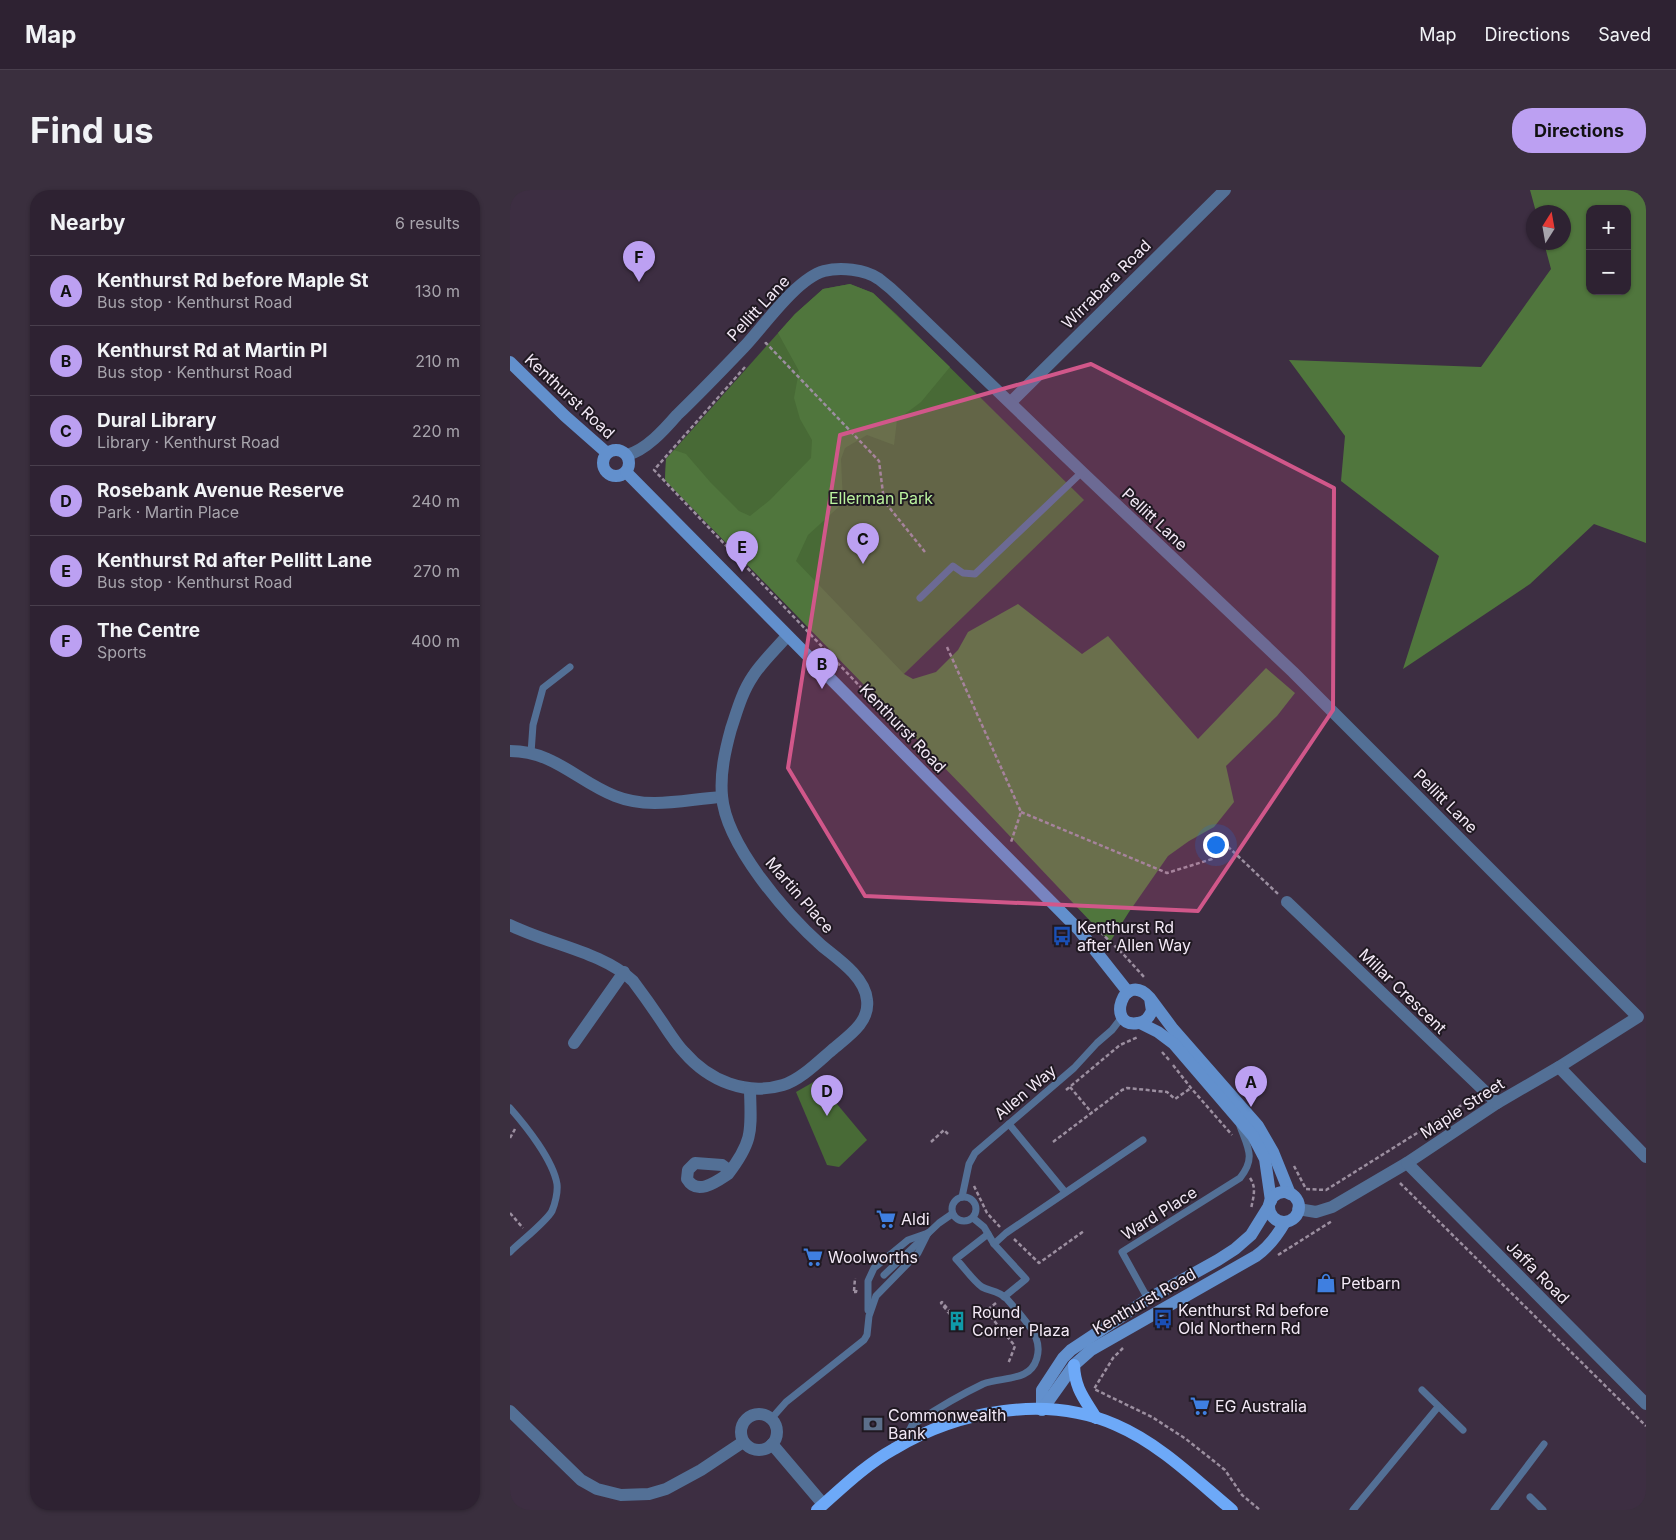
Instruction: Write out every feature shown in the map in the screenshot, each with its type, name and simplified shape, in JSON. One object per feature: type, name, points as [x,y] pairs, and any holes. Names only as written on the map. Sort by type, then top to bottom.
[{"type":"main road","name":"Kenthurst Road","points":[[510,362],[565,416],[607,453]]},
{"type":"main road","points":[[615,450],[624,452],[627,455],[630,466],[623,475],[614,477],[607,473],[603,465],[604,457],[607,453],[615,450]]},
{"type":"main road","name":"Kenthurst Road","points":[[626,472],[1079,930],[1128,992]]},
{"type":"main road","points":[[1140,991],[1150,998],[1173,1029],[1258,1126],[1273,1152],[1290,1194],[1297,1200],[1298,1209],[1294,1218],[1285,1222],[1273,1218],[1265,1159],[1253,1136],[1174,1044],[1158,1032],[1140,1023],[1130,1023],[1122,1017],[1119,1004],[1123,996],[1128,992],[1140,991]]},
{"type":"main road","points":[[1140,1023],[1150,1016],[1152,1011],[1150,998]]},
{"type":"main road","points":[[1270,1203],[1273,1197],[1281,1193],[1290,1194]]},
{"type":"main road","name":"Kenthurst Road","points":[[1042,1410],[1042,1390],[1063,1358],[1078,1344],[1148,1299],[1235,1249],[1251,1235],[1270,1203]]},
{"type":"main road","name":"Kenthurst Road","points":[[1042,1410],[1074,1365],[1091,1350],[1261,1252],[1275,1238],[1285,1222]]},
{"type":"main road","points":[[1148,1299],[1156,1313]]},
{"type":"main road","points":[[1074,1365],[1075,1381],[1078,1390],[1096,1418]]},
{"type":"main road","points":[[820,1507],[868,1466],[912,1439],[953,1422],[980,1414],[1018,1410],[1042,1410],[1076,1413],[1116,1425],[1154,1446],[1232,1510]]},
{"type":"street","name":"Wirrabara Road","points":[[1011,402],[1225,190]]},
{"type":"street","name":"Pellitt Lane","points":[[627,455],[635,453],[662,432],[744,347],[790,295],[808,279],[824,271],[845,269],[879,278],[1293,672],[1638,1017]]},
{"type":"street","name":"Martin Place","points":[[750,1090],[784,1085],[810,1070],[856,1029],[866,1014],[868,1000],[865,990],[844,963],[822,946],[796,920],[759,876],[728,822],[722,797],[724,757],[738,706],[753,676],[787,636]]},
{"type":"street","points":[[510,751],[546,757],[566,767],[594,787],[616,797],[661,804],[722,797]]},
{"type":"street","name":"Millar Crescent","points":[[1286,902],[1497,1103]]},
{"type":"street","points":[[510,924],[624,972],[634,981],[684,1053],[706,1071],[731,1086],[750,1090],[751,1129],[747,1146],[730,1171]]},
{"type":"street","points":[[574,1043],[624,972]]},
{"type":"street","name":"Maple Street","points":[[1298,1209],[1316,1212],[1332,1207],[1407,1163],[1497,1103],[1559,1068],[1638,1017]]},
{"type":"street","points":[[1559,1068],[1646,1157]]},
{"type":"street","name":"Jaffa Road","points":[[1407,1163],[1646,1404]]},
{"type":"street","points":[[510,1411],[581,1480],[597,1488],[622,1495],[648,1494],[666,1489],[701,1470],[743,1442]]},
{"type":"street","points":[[761,1414],[771,1419],[776,1429],[775,1440],[768,1448],[757,1450],[743,1442],[741,1431],[745,1420],[761,1414]]},
{"type":"street","points":[[772,1444],[820,1507]]},
{"type":"lane","points":[[920,598],[953,566],[963,572],[975,574],[1082,472]]},
{"type":"lane","points":[[531,753],[533,725],[543,688],[570,667]]},
{"type":"lane","name":"Allen Way","points":[[962,1197],[969,1164],[975,1153],[1074,1068],[1112,1030],[1122,1017]]},
{"type":"lane","points":[[1220,1098],[1239,1124],[1249,1152],[1248,1168],[1245,1172]]},
{"type":"lane","points":[[510,1108],[544,1154],[557,1185],[551,1212],[510,1251]]},
{"type":"lane","points":[[1009,1124],[1065,1192]]},
{"type":"lane","points":[[994,1244],[1006,1233],[1065,1192],[1144,1140]]},
{"type":"lane","name":"Ward Place","points":[[1148,1299],[1122,1252],[1231,1184],[1245,1172]]},
{"type":"lane","points":[[962,1197],[970,1199],[976,1206],[973,1218],[966,1222],[957,1220],[952,1214],[953,1203],[962,1197]]},
{"type":"lane","points":[[884,1275],[928,1233],[952,1214]]},
{"type":"lane","points":[[973,1218],[981,1223],[994,1244],[1026,1279],[1004,1297]]},
{"type":"lane","points":[[869,1316],[868,1282],[872,1272],[908,1240],[928,1233]]},
{"type":"lane","points":[[771,1419],[786,1402],[864,1340],[872,1304],[880,1291],[918,1253],[928,1233]]},
{"type":"lane","points":[[912,1439],[909,1432],[912,1425],[958,1397],[986,1383],[1025,1374],[1033,1368],[1038,1351],[1036,1337],[1004,1297],[982,1286],[956,1259],[988,1234]]},
{"type":"lane","points":[[1422,1390],[1463,1430]]},
{"type":"lane","points":[[1353,1510],[1438,1407]]},
{"type":"lane","points":[[1494,1510],[1544,1444]]},
{"type":"lane","points":[[1530,1497],[1543,1510]]},
{"type":"path","points":[[759,350],[766,343],[880,461],[884,501],[925,552]]},
{"type":"path","points":[[746,365],[654,470],[914,743]]},
{"type":"path","points":[[947,647],[1021,812],[1010,844]]},
{"type":"path","points":[[1021,812],[1167,873],[1212,859],[1222,841],[1286,902]]},
{"type":"path","points":[[1089,920],[1148,982]]},
{"type":"path","points":[[1063,1093],[1120,1045],[1137,1037],[1144,1036]]},
{"type":"path","points":[[1161,1052],[1233,1136]]},
{"type":"path","points":[[1070,1087],[1092,1113]]},
{"type":"path","points":[[1053,1142],[1127,1088],[1167,1092],[1175,1099],[1191,1088]]},
{"type":"path","points":[[1293,1164],[1306,1188],[1326,1190],[1484,1091]]},
{"type":"path","points":[[510,1138],[516,1128]]},
{"type":"path","points":[[931,1142],[944,1130],[948,1134]]},
{"type":"path","points":[[1245,1172],[1254,1183],[1255,1191],[1249,1216]]},
{"type":"path","points":[[974,1180],[977,1193],[987,1214],[1040,1263],[1084,1231]]},
{"type":"path","points":[[1392,1187],[1401,1183],[1646,1426]]},
{"type":"path","points":[[510,1213],[529,1234]]},
{"type":"path","points":[[1277,1256],[1340,1216]]},
{"type":"path","points":[[856,1278],[854,1292],[857,1290]]},
{"type":"path","points":[[1004,1297],[986,1311],[1015,1346],[1008,1364]]},
{"type":"path","points":[[955,1318],[942,1302],[960,1327]]},
{"type":"path","points":[[1126,1345],[1113,1358],[1094,1389],[1152,1417],[1186,1439],[1225,1470],[1242,1495],[1260,1510]]},
{"type":"highlighted area","points":[[1091,364],[1334,488],[1333,710],[1198,911],[865,896],[788,768],[840,435]]},
{"type":"green space","points":[[1530,190],[1646,190],[1646,543],[1594,524],[1530,584],[1403,669],[1439,556],[1341,481],[1345,436],[1289,360],[1481,367],[1551,269],[1546,250],[1571,250],[1571,205],[1534,205]]},
{"type":"green space","name":"Ellerman Park","points":[[850,284],[873,293],[896,314],[1084,500],[878,699],[665,480],[666,459],[795,314],[823,289]]},
{"type":"green space","points":[[850,284],[873,293],[950,367],[921,402],[897,420],[894,445],[867,435],[845,448],[841,459],[843,503],[808,535],[796,561],[904,674],[913,679],[936,672],[958,650],[968,632],[1018,604],[1082,654],[1108,636],[1198,739],[1266,668],[1295,693],[1277,716],[1226,766],[1234,802],[1214,827],[1168,856],[1110,942],[969,793],[665,480],[666,459],[674,450],[686,454],[739,511],[750,516],[770,500],[811,458],[812,440],[800,419],[794,398],[799,371],[778,333],[795,314],[823,289]]},
{"type":"green space","points":[[817,1080],[867,1140],[839,1167],[827,1165],[796,1092]]},
{"type":"place","name":"The Centre","points":[[639,282]]},
{"type":"place","name":"Dural Library","points":[[863,564]]},
{"type":"place","name":"Kenthurst Rd after Pellitt Lane","points":[[742,572]]},
{"type":"place","name":"Kenthurst Rd at Martin Pl","points":[[822,689]]},
{"type":"place","name":"Kenthurst Rd after Allen Way","points":[[1062,936]]},
{"type":"place","name":"Kenthurst Rd before Maple St","points":[[1251,1107]]},
{"type":"place","name":"Rosebank Avenue Reserve","points":[[827,1116]]},
{"type":"place","name":"Aldi","points":[[886,1219]]},
{"type":"place","name":"Woolworths","points":[[813,1257]]},
{"type":"place","name":"Petbarn","points":[[1326,1283]]},
{"type":"place","name":"Kenthurst Rd before Old Northern Rd","points":[[1163,1319]]},
{"type":"place","name":"Round Corner Plaza","points":[[957,1321]]},
{"type":"place","name":"EG Australia","points":[[1200,1406]]},
{"type":"place","name":"Commonwealth Bank","points":[[873,1424]]}]
